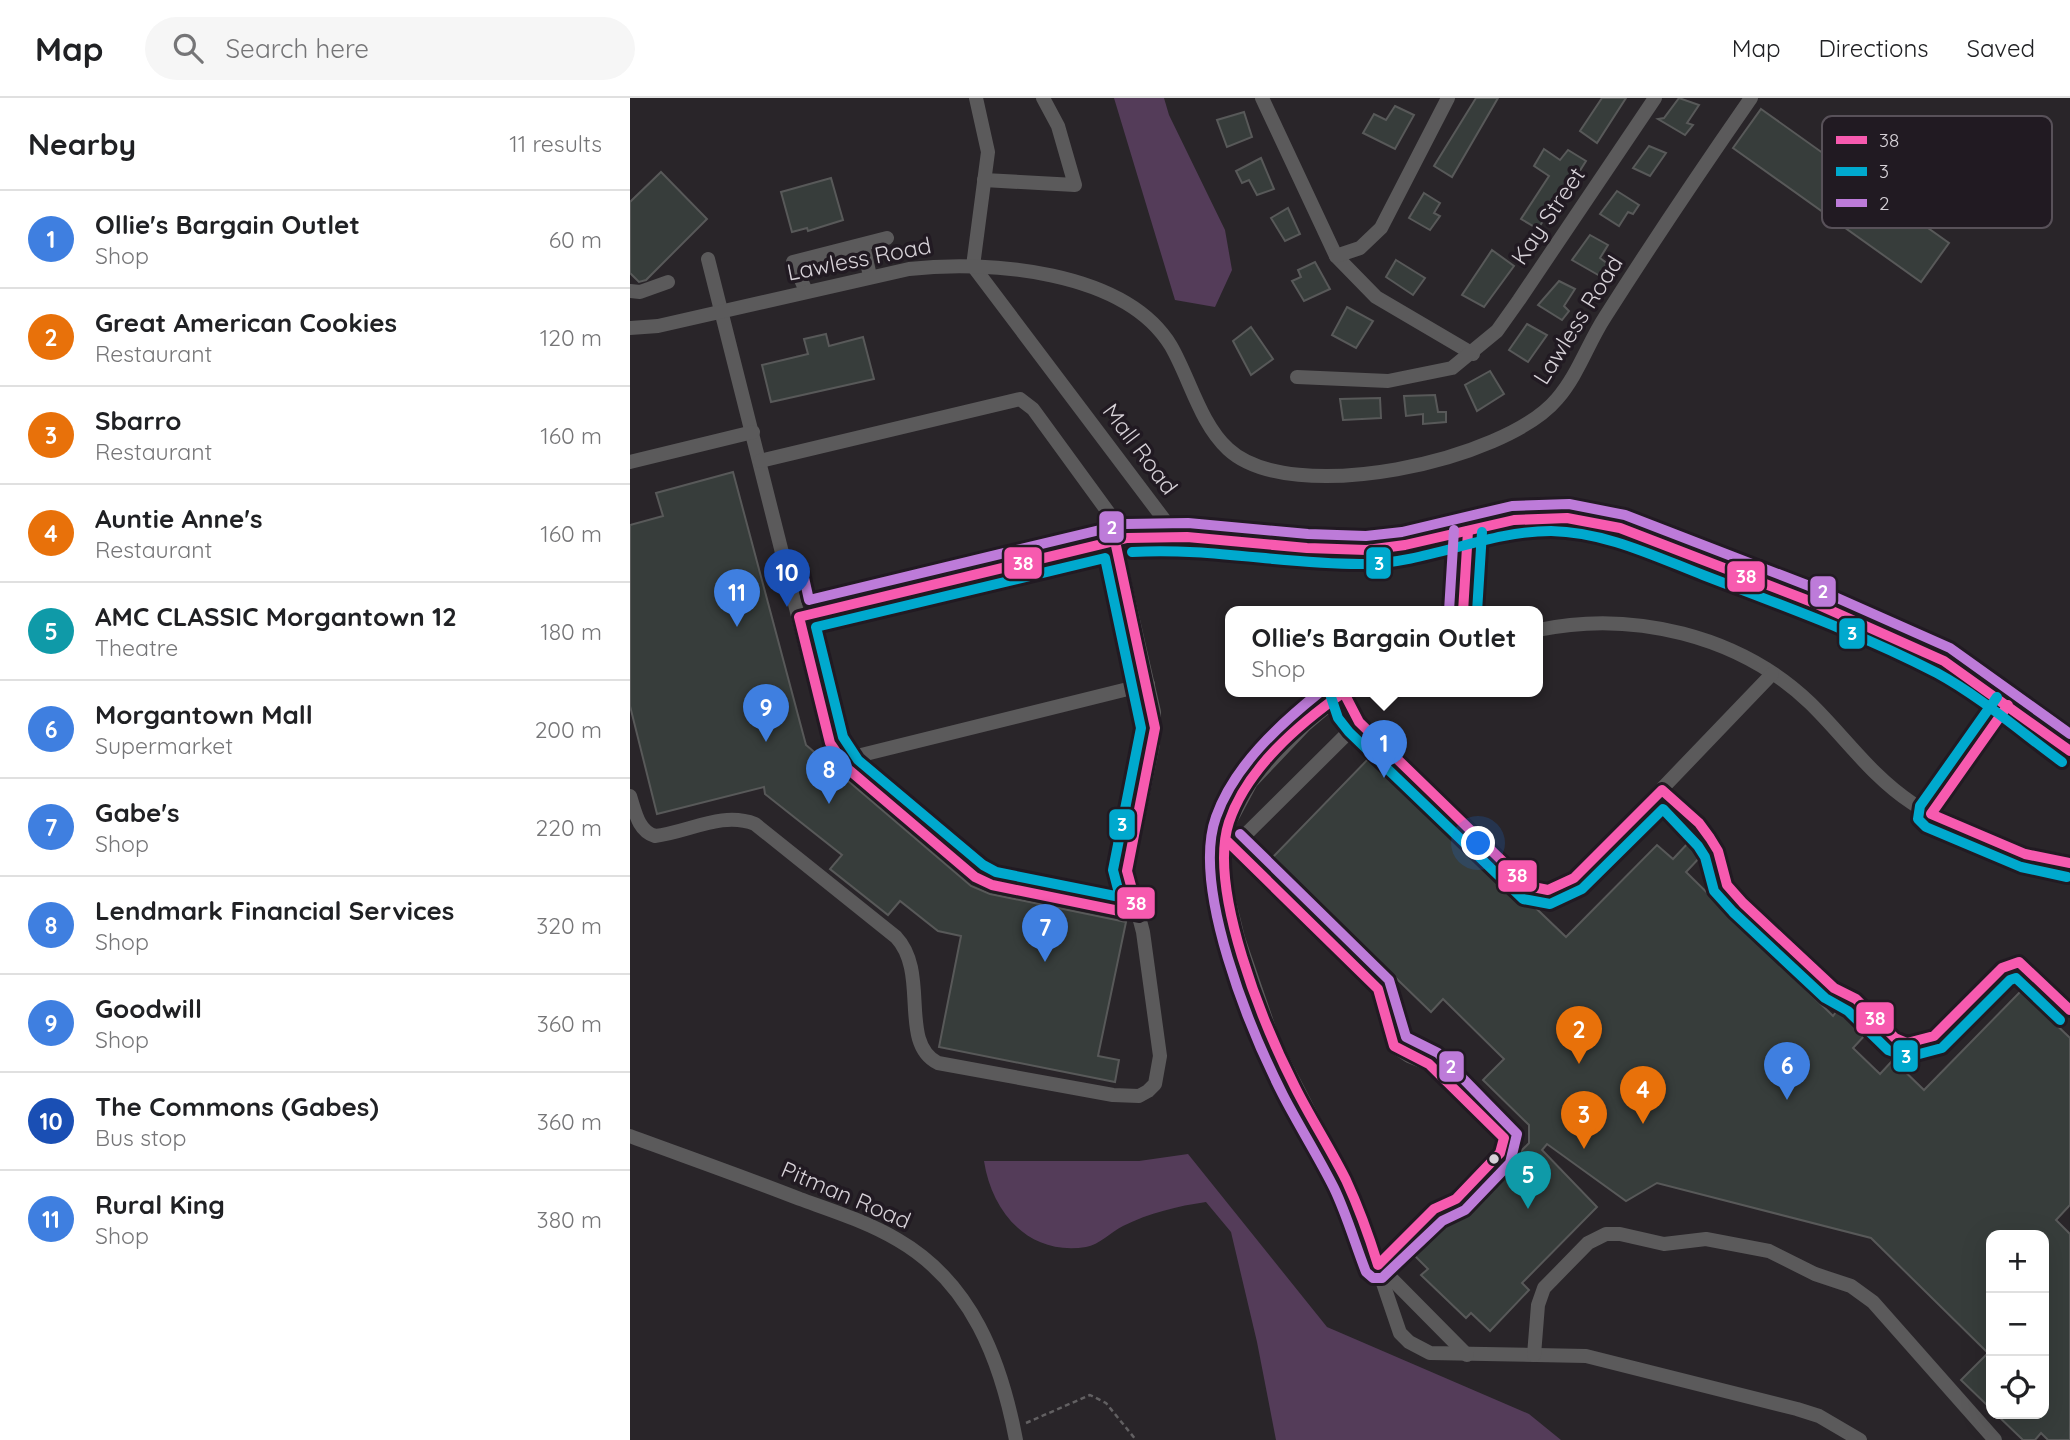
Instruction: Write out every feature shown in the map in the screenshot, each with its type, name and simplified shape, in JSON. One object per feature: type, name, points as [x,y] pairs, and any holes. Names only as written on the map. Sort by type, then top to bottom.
[{"type":"street","points":[[973,266],[988,152],[976,98]]},
{"type":"street","points":[[984,180],[1075,185],[1058,126],[1043,98]]},
{"type":"street","points":[[1262,98],[1336,256],[1376,297],[1473,354]]},
{"type":"street","points":[[1336,256],[1360,248],[1381,228],[1448,98]]},
{"type":"street","name":"Kay Street","points":[[1297,377],[1388,381],[1452,368],[1473,354],[1497,331],[1655,98]]},
{"type":"street","name":"Lawless Road","points":[[630,328],[658,326],[870,276],[927,267],[973,266],[1044,274],[1115,297],[1134,307],[1155,325],[1169,344],[1214,431],[1228,449],[1247,462],[1271,470],[1334,476],[1434,462],[1458,456],[1518,429],[1540,416],[1558,399],[1595,332],[1751,98]]},
{"type":"street","points":[[806,291],[793,262],[887,238]]},
{"type":"street","points":[[863,245],[870,276]]},
{"type":"street","points":[[708,259],[830,743],[841,760],[975,877],[992,884],[1139,915]]},
{"type":"street","name":"Mall Road","points":[[973,266],[1175,534]]},
{"type":"street","points":[[630,291],[640,292],[668,282]]},
{"type":"street","points":[[630,796],[641,827],[647,834],[655,836],[735,818],[755,824],[896,937],[909,956],[912,966],[918,1039],[928,1058],[939,1063],[1127,1097],[1149,1091],[1160,1070],[1160,1056],[1139,915],[1127,871],[1155,728],[1121,540],[1033,410],[1020,399],[760,461]]},
{"type":"street","points":[[630,462],[753,432]]},
{"type":"street","points":[[799,617],[1121,540],[1175,534],[1366,550],[1429,542],[1514,520],[1557,517],[1590,520],[1620,528],[1897,638],[1944,661],[2070,751]]},
{"type":"street","points":[[1463,606],[1468,531]]},
{"type":"street","points":[[1543,629],[1580,622],[1647,625],[1704,642],[1772,674],[1809,702],[1886,784],[1931,814],[2025,854],[2070,863]]},
{"type":"street","points":[[1346,697],[1359,722],[1522,882],[1537,890],[1558,888],[1574,878],[1772,674]]},
{"type":"street","points":[[841,760],[1148,684]]},
{"type":"street","points":[[1338,697],[1305,725],[1251,782],[1229,823],[1230,843],[1223,877],[1265,1017],[1291,1080],[1347,1184],[1378,1265],[1395,1320],[1409,1342],[1430,1353],[1563,1353],[1611,1360],[1819,1416],[1860,1440]]},
{"type":"street","points":[[1931,814],[2008,705]]},
{"type":"street","points":[[1230,843],[1359,722]]},
{"type":"street","points":[[1662,790],[1699,823],[1710,838],[1718,851],[1727,885],[1743,903],[1834,988],[1856,999],[1895,1038],[1907,1043],[1934,1037],[2002,968],[2011,963],[2019,962],[2027,968],[2070,1010]]},
{"type":"street","points":[[1230,843],[1378,989],[1394,1046],[1429,1064],[1504,1138],[1500,1153],[1456,1199],[1434,1209],[1378,1265]]},
{"type":"street","name":"Pitman Road","points":[[630,1136],[870,1226],[915,1251],[949,1284],[977,1321],[998,1364],[1014,1433]]},
{"type":"street","points":[[1534,1355],[1540,1297],[1595,1237],[1620,1234],[1664,1244],[1706,1239],[1728,1241],[1780,1255],[1815,1274],[1851,1286],[1862,1294],[1916,1349],[1946,1388],[1995,1440]]},
{"type":"street","points":[[1378,1265],[1467,1355]]},
{"type":"path","points":[[1014,1433],[1090,1395],[1106,1403],[1136,1440]]},
{"type":"shaded area","points":[[1114,98],[1164,98],[1169,115],[1225,230],[1232,270],[1215,307],[1175,300]]},
{"type":"shaded area","points":[[1188,1154],[1327,1327],[1529,1414],[1561,1440],[1276,1440],[1257,1342],[1231,1232],[1206,1202],[1143,1217],[1091,1246],[1066,1248],[1047,1245],[1017,1227],[1005,1213],[995,1198],[984,1161],[1139,1161]]},
{"type":"building","points":[[1476,98],[1498,98],[1452,177],[1434,166]]},
{"type":"building","points":[[1602,98],[1626,98],[1597,143],[1580,131]]},
{"type":"building","points":[[1679,98],[1699,105],[1687,123],[1693,125],[1685,135],[1658,119],[1664,118]]},
{"type":"building","points":[[1395,106],[1414,115],[1395,149],[1363,133],[1374,114],[1386,120]]},
{"type":"building","points":[[1761,109],[1822,152],[1822,211],[1733,148]]},
{"type":"building","points":[[1244,112],[1252,137],[1227,147],[1217,120]]},
{"type":"building","points":[[1649,146],[1666,153],[1650,176],[1633,168]]},
{"type":"building","points":[[1544,149],[1560,160],[1568,150],[1586,161],[1569,188],[1565,186],[1538,229],[1521,219],[1549,176],[1534,166]]},
{"type":"building","points":[[1261,158],[1274,189],[1257,195],[1249,180],[1242,183],[1236,171]]},
{"type":"building","points":[[661,172],[707,219],[646,280],[639,282],[630,273],[630,202]]},
{"type":"building","points":[[831,178],[843,220],[808,231],[807,228],[792,232],[781,192]]},
{"type":"building","points":[[1617,191],[1639,205],[1633,214],[1628,212],[1619,226],[1600,214]]},
{"type":"building","points":[[1424,193],[1440,203],[1434,213],[1440,216],[1430,230],[1409,218]]},
{"type":"building","points":[[1288,208],[1300,234],[1285,241],[1271,218]]},
{"type":"building","points":[[1845,228],[1928,228],[1949,243],[1921,282]]},
{"type":"building","points":[[1590,235],[1608,245],[1600,258],[1608,264],[1600,276],[1572,260]]},
{"type":"building","points":[[1492,250],[1514,266],[1484,307],[1462,295]]},
{"type":"building","points":[[1396,260],[1425,278],[1413,295],[1386,277]]},
{"type":"building","points":[[1315,262],[1330,289],[1304,301],[1292,281],[1301,277],[1298,270]]},
{"type":"building","points":[[1559,281],[1575,289],[1564,306],[1569,311],[1562,320],[1538,305]]},
{"type":"building","points":[[1347,307],[1373,321],[1356,348],[1332,335]]},
{"type":"building","points":[[1527,324],[1547,335],[1528,362],[1509,350]]},
{"type":"building","points":[[1251,327],[1273,359],[1251,375],[1233,341]]},
{"type":"building","points":[[826,334],[829,346],[863,337],[874,379],[771,402],[762,365],[808,354],[804,339]]},
{"type":"building","points":[[1490,371],[1504,394],[1477,411],[1465,385]]},
{"type":"building","points":[[1435,395],[1438,412],[1446,412],[1446,422],[1423,424],[1423,414],[1406,416],[1404,396]]},
{"type":"building","points":[[1380,398],[1381,418],[1343,420],[1340,399]]},
{"type":"building","points":[[733,472],[806,745],[971,886],[990,894],[1126,922],[1098,1056],[1119,1060],[1115,1082],[939,1047],[961,936],[938,931],[900,901],[888,915],[830,869],[842,855],[765,794],[764,787],[657,814],[630,706],[630,525],[663,516],[656,493]]},
{"type":"building","points":[[1374,753],[1566,937],[1657,845],[1673,859],[1690,841],[1703,854],[1686,872],[1833,1016],[1839,1008],[1866,1034],[1853,1048],[1880,1074],[1893,1060],[1924,1090],[2021,991],[2070,1038],[2070,1205],[2056,1220],[2070,1234],[2070,1440],[2048,1440],[2041,1433],[2035,1440],[2023,1440],[2001,1419],[2049,1419],[2049,1230],[1986,1230],[1986,1351],[1871,1238],[1657,1183],[1626,1201],[1547,1144],[1542,1150],[1597,1207],[1522,1283],[1529,1290],[1490,1331],[1471,1313],[1466,1318],[1421,1275],[1428,1269],[1409,1250],[1442,1216],[1452,1221],[1529,1143],[1529,1125],[1483,1080],[1504,1059],[1443,999],[1431,1012],[1272,858]]},
{"type":"building","points":[[1986,1355],[1986,1404],[1961,1380]]},
{"type":"transit line","name":"2","points":[[803,573],[809,600],[1125,524],[1188,523],[1308,534],[1366,536],[1402,532],[1512,506],[1569,504],[1625,515],[1817,589],[1950,648],[2070,734]]},
{"type":"transit line","name":"38","points":[[1115,541],[1155,728],[1127,871],[1139,915],[992,885],[975,877],[848,769],[830,743],[799,617],[1127,538],[1187,537],[1307,548],[1367,550],[1405,545],[1514,520],[1567,518],[1620,528],[1812,602],[1944,661],[2070,751]]},
{"type":"transit line","name":"2","points":[[1449,606],[1454,530]]},
{"type":"transit line","name":"38","points":[[1463,606],[1468,531]]},
{"type":"transit line","name":"3","points":[[1477,606],[1482,532]]},
{"type":"transit line","name":"3","points":[[1132,552],[1190,552],[1364,564],[1411,558],[1527,532],[1571,532],[1610,540],[1821,621],[1909,659],[1969,693],[2062,762]]},
{"type":"transit line","name":"3","points":[[1105,558],[1141,728],[1113,870],[1120,897],[996,872],[983,865],[858,760],[843,737],[816,627],[1105,558]]},
{"type":"transit line","name":"2","points":[[1240,834],[1389,980],[1406,1037],[1438,1053],[1517,1134],[1510,1163],[1465,1210],[1442,1221],[1382,1278],[1373,1278],[1366,1272],[1334,1188],[1283,1095],[1255,1034],[1228,958],[1211,881],[1210,846],[1216,817],[1224,798],[1259,748],[1314,697]]},
{"type":"transit line","name":"3","points":[[1331,697],[1338,718],[1349,732],[1523,899],[1550,904],[1582,889],[1663,809],[1698,846],[1705,857],[1714,891],[1733,912],[1825,998],[1848,1011],[1888,1050],[1908,1057],[1942,1048],[2010,980],[2016,978],[2060,1020]]},
{"type":"transit line","name":"38","points":[[1226,840],[1378,989],[1394,1046],[1429,1064],[1504,1138],[1500,1153],[1456,1199],[1434,1209],[1378,1265],[1346,1180],[1282,1061],[1255,994],[1232,919],[1226,883],[1224,850],[1229,822],[1248,783],[1276,749],[1337,697]]},
{"type":"transit line","name":"38","points":[[1346,697],[1359,722],[1528,886],[1548,890],[1574,878],[1662,790],[1699,823],[1710,838],[1718,851],[1727,885],[1743,903],[1834,988],[1856,999],[1895,1038],[1907,1043],[1934,1036],[2002,968],[2019,962],[2070,1010]]},
{"type":"transit line","name":"3","points":[[1997,697],[1920,806],[1918,819],[1926,827],[2021,867],[2067,877]]},
{"type":"transit line","name":"38","points":[[2008,705],[1931,814],[2025,854],[2070,863]]},
{"type":"place","name":"The Commons (Gabes)","points":[[787,607]]},
{"type":"place","name":"Rural King","points":[[737,627]]},
{"type":"place","name":"Goodwill","points":[[766,742]]},
{"type":"place","name":"Ollie's Bargain Outlet","points":[[1384,778]]},
{"type":"place","name":"Lendmark Financial Services","points":[[829,804]]},
{"type":"place","name":"Gabe's","points":[[1045,962]]},
{"type":"place","name":"Great American Cookies","points":[[1579,1064]]},
{"type":"place","name":"Morgantown Mall","points":[[1787,1100]]},
{"type":"place","name":"Auntie Anne's","points":[[1643,1124]]},
{"type":"place","name":"Sbarro","points":[[1584,1149]]},
{"type":"place","name":"AMC CLASSIC Morgantown 12","points":[[1528,1209]]}]
